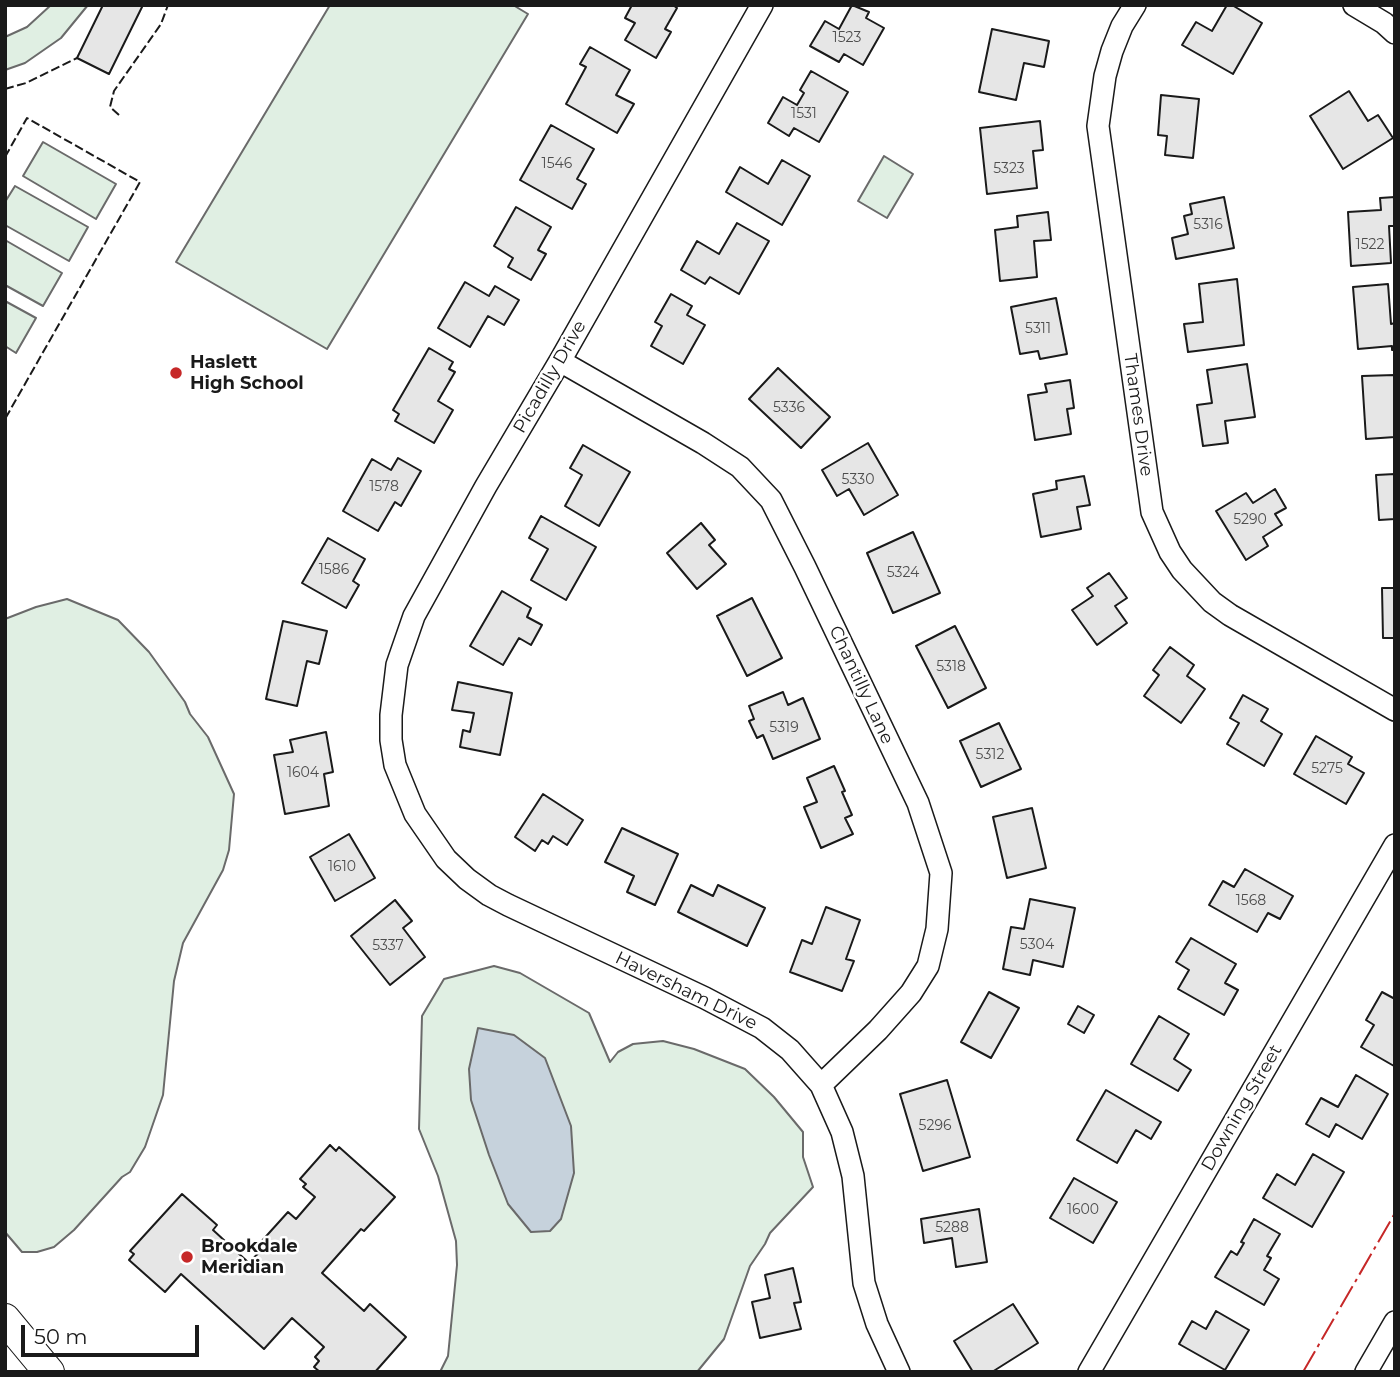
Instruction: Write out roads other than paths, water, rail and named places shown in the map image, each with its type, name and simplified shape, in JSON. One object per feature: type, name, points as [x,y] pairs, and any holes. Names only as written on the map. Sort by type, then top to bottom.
[{"type":"main road","points":[[5,1319],[49,1372]]},
{"type":"street","name":"Picadilly Drive","points":[[395,765],[391,715],[393,690],[401,653],[414,616],[762,5]]},
{"type":"street","name":"Thames Drive","points":[[1135,5],[1122,26],[1112,51],[1100,101],[1098,126],[1152,512],[1170,552],[1182,570],[1212,602],[1395,710]]},
{"type":"street","points":[[1354,5],[1395,33]]},
{"type":"street","name":"Chantilly Lane","points":[[560,361],[740,467],[771,500],[918,803],[941,873],[937,929],[928,966],[911,993],[878,1030],[821,1085]]},
{"type":"street","name":"Haversham Drive","points":[[395,765],[415,814],[429,836],[446,859],[481,890],[762,1028],[790,1051],[821,1085],[842,1132],[853,1177],[864,1283],[877,1324],[899,1372]]},
{"type":"street","name":"Downing Street","points":[[1089,1372],[1395,845]]},
{"type":"street","points":[[1366,1372],[1395,1321]]},
{"type":"place","name":"Haslett High School","points":[[176,373]]},
{"type":"place","name":"Brookdale Meridian","points":[[187,1257]]}]
